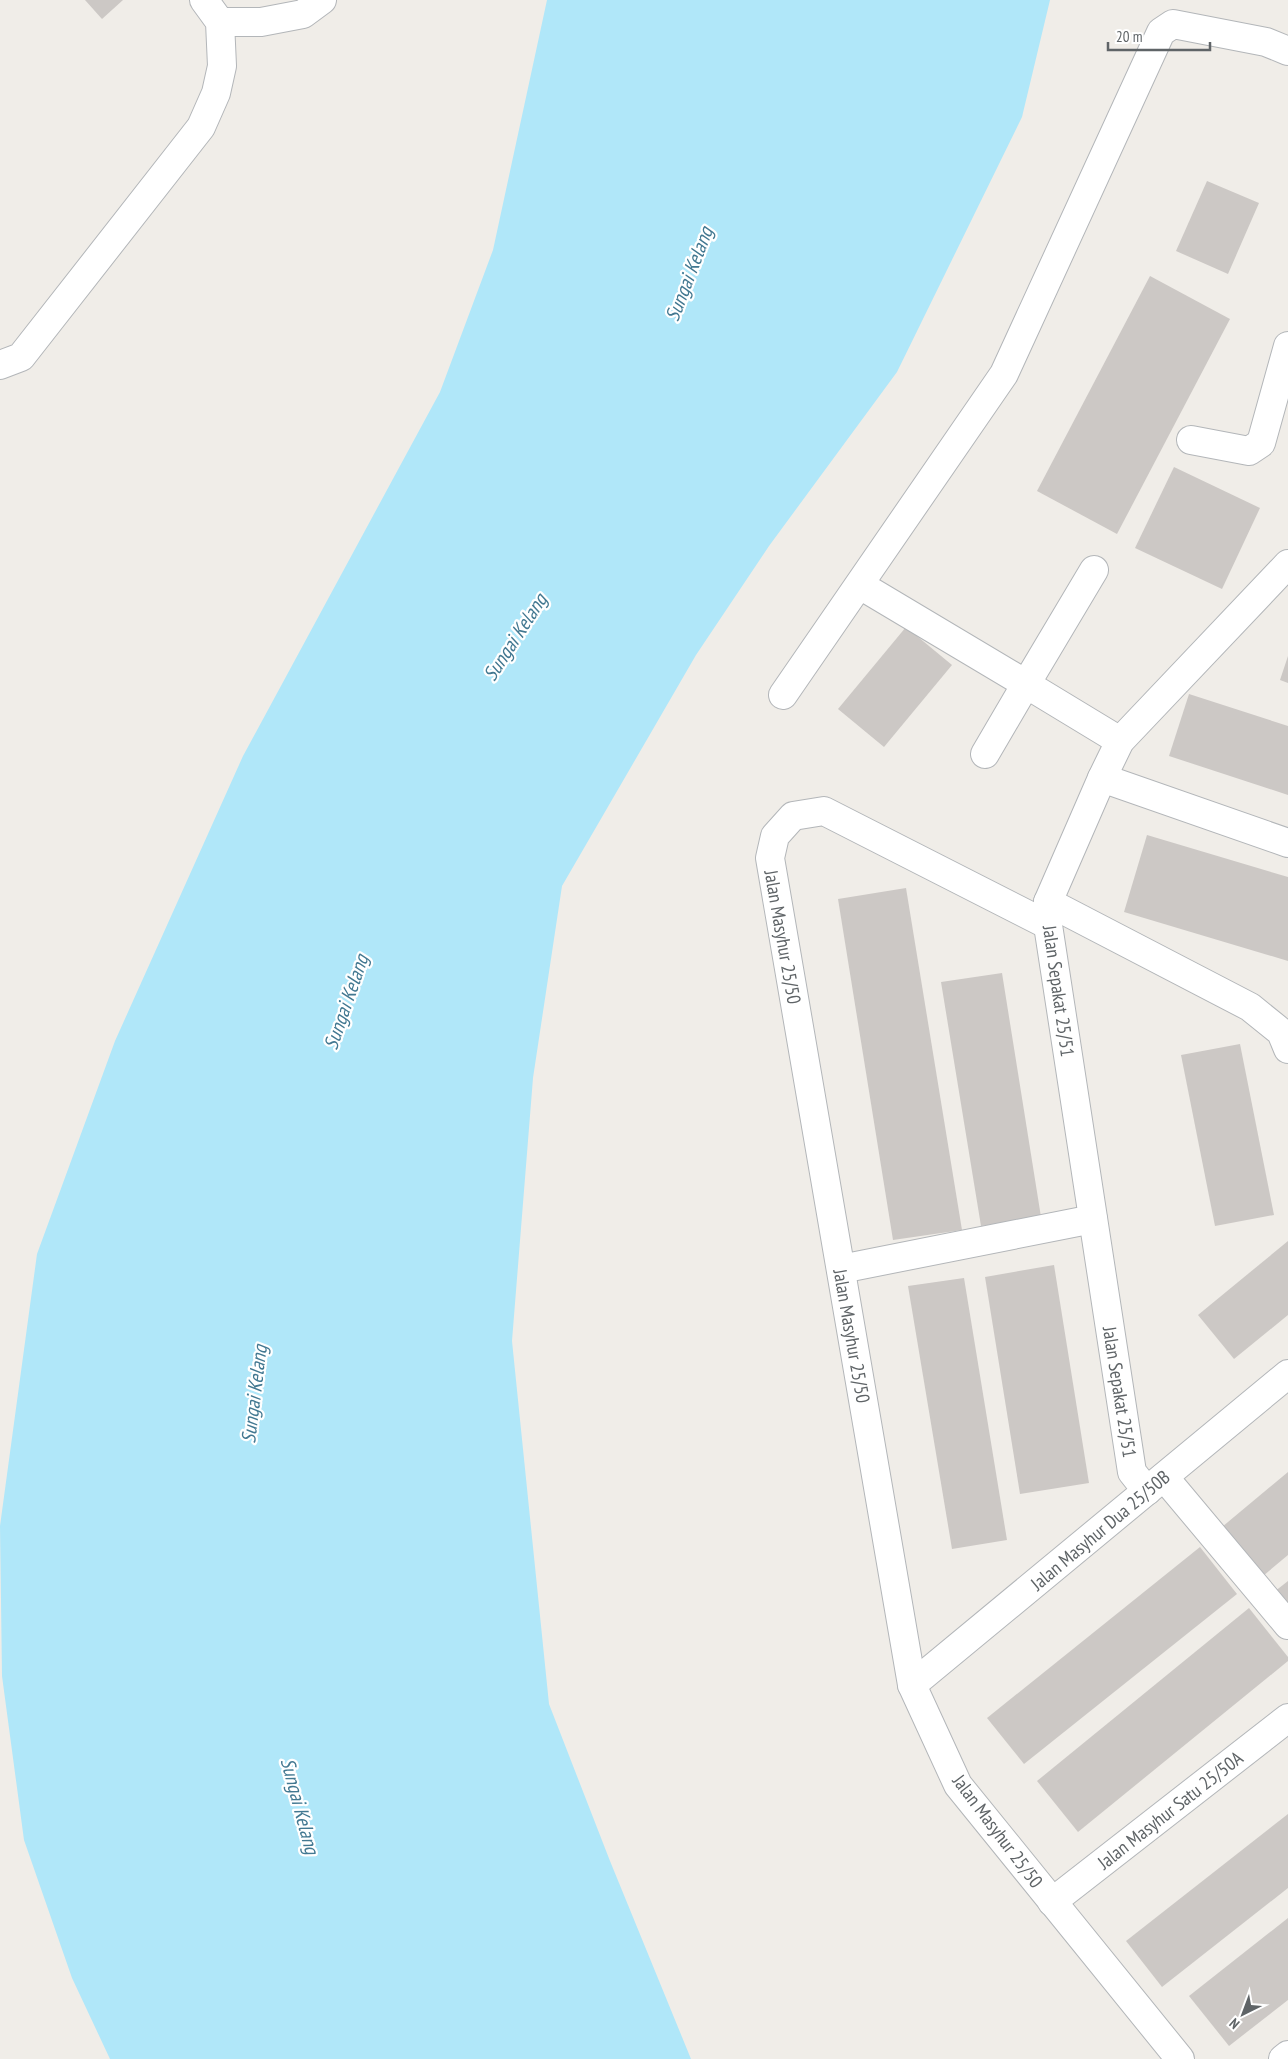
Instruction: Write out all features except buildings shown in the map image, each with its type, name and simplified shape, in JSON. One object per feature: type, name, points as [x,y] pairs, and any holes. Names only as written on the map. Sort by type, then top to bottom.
[{"type":"street","points":[[0,365],[20,357],[201,127],[216,93],[222,66],[220,22],[204,0]]},
{"type":"street","points":[[220,22],[261,22],[303,14],[322,0]]},
{"type":"street","points":[[783,695],[1004,374],[1161,32],[1173,24],[1266,42],[1288,51]]},
{"type":"street","points":[[1191,440],[1249,451],[1260,443],[1288,346]]},
{"type":"street","name":"Jalan Sepakat 25/51","points":[[1286,569],[1120,741],[1102,778],[1048,913],[1132,1472],[1155,1484],[1288,1625]]},
{"type":"street","points":[[984,754],[1094,570]]},
{"type":"street","points":[[860,585],[1120,741]]},
{"type":"street","points":[[1102,778],[1288,843]]},
{"type":"street","name":"Jalan Masyhur 25/50","points":[[1180,2059],[958,1785],[912,1685],[770,858],[775,836],[794,816],[824,811],[1250,1006],[1281,1032],[1288,1049]]},
{"type":"street","points":[[840,1269],[1093,1219]]},
{"type":"street","name":"Jalan Masyhur Dua 25/50B","points":[[912,1685],[1288,1374]]},
{"type":"street","name":"Jalan Masyhur Satu 25/50A","points":[[1052,1902],[1288,1718]]},
{"type":"street","points":[[1283,2059],[1288,2055]]},
{"type":"water","name":"Sungai Kelang","points":[[547,0],[1050,0],[1022,117],[897,372],[769,546],[696,655],[562,886],[533,1078],[512,1341],[549,1704],[610,1861],[691,2059],[110,2059],[72,1978],[24,1840],[2,1676],[0,1526],[37,1254],[115,1041],[243,756],[440,392],[493,250]]}]
